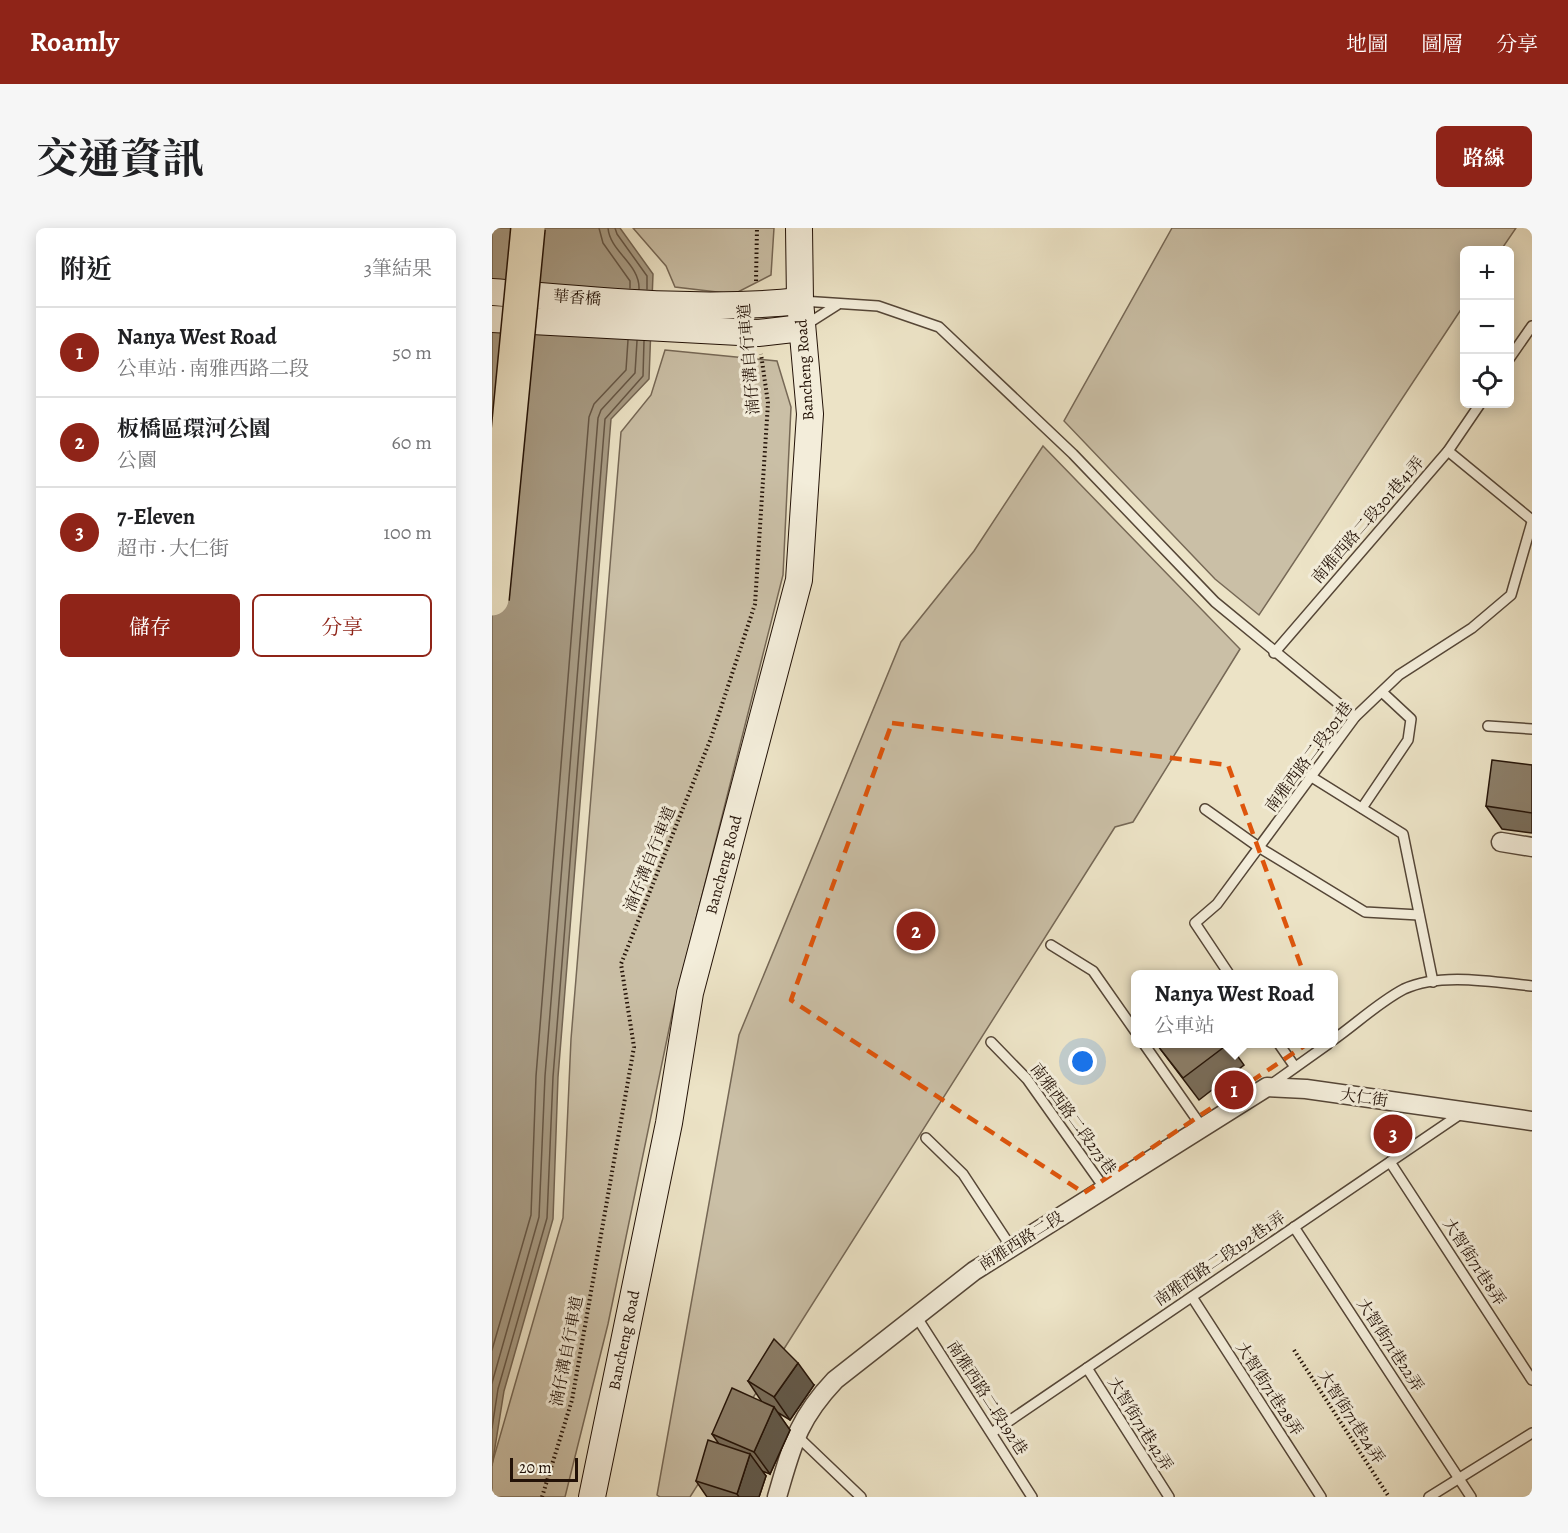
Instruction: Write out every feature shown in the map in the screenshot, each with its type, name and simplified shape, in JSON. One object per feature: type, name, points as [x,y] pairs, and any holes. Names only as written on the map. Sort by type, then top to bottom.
[{"type":"highway","points":[[492,600],[528,228]]},
{"type":"street","name":"Bancheng Road","points":[[592,1497],[669,1123],[690,993],[799,580],[810,414],[800,301],[799,228]]},
{"type":"street","name":"華香橋","points":[[492,292],[661,317]]},
{"type":"street","points":[[661,317],[800,301]]},
{"type":"street","points":[[661,317],[758,333],[802,328]]},
{"type":"street","name":"華香橋","points":[[492,319],[661,317]]},
{"type":"street","points":[[1501,842],[1532,848]]},
{"type":"street","name":"南雅西路二段","points":[[777,1497],[795,1434],[817,1399],[835,1380],[974,1271],[1267,1087]]},
{"type":"street","name":"大仁街","points":[[1267,1087],[1306,1089],[1532,1121]]},
{"type":"lane","points":[[800,301],[878,306],[939,327],[1073,454],[1215,602],[1355,717]]},
{"type":"lane","points":[[802,328],[837,305]]},
{"type":"lane","points":[[1512,354],[1532,326]]},
{"type":"lane","name":"南雅西路二段301巷41弄","points":[[1274,652],[1448,451],[1477,408]]},
{"type":"lane","points":[[1448,451],[1532,521]]},
{"type":"lane","name":"南雅西路二段301巷","points":[[1226,970],[1195,923],[1217,904],[1355,717],[1399,675],[1472,628],[1510,595],[1532,521]]},
{"type":"lane","points":[[1362,808],[1408,740],[1411,719],[1382,692]]},
{"type":"lane","points":[[1488,726],[1532,729]]},
{"type":"lane","points":[[1310,776],[1403,834],[1433,982]]},
{"type":"lane","points":[[1205,809],[1260,848],[1365,912],[1419,915]]},
{"type":"lane","points":[[1051,945],[1093,971],[1131,1025]]},
{"type":"lane","points":[[1338,1036],[1405,989],[1433,982],[1473,979],[1532,986]]},
{"type":"lane","name":"南雅西路二段273巷","points":[[991,1042],[1027,1079],[1105,1188]]},
{"type":"lane","points":[[1147,1048],[1202,1127]]},
{"type":"lane","points":[[1282,1048],[1295,1067]]},
{"type":"lane","name":"南雅西路二段","points":[[1267,1087],[1322,1048]]},
{"type":"lane","name":"南雅西路二段192巷1弄","points":[[993,1432],[1464,1112]]},
{"type":"lane","points":[[926,1138],[963,1174],[1011,1247]]},
{"type":"lane","name":"大智街71巷8弄","points":[[1390,1162],[1532,1380]]},
{"type":"lane","name":"大智街71巷22弄","points":[[1294,1227],[1471,1497]]},
{"type":"lane","name":"大智街71巷28弄","points":[[1192,1297],[1321,1497]]},
{"type":"lane","name":"南雅西路二段192巷","points":[[916,1316],[993,1432],[1032,1497]]},
{"type":"lane","name":"大智街71巷42弄","points":[[1087,1368],[1169,1497]]},
{"type":"lane","points":[[1429,1497],[1532,1433]]},
{"type":"lane","points":[[795,1434],[861,1497]]},
{"type":"path","name":"湳仔溝自行車道","points":[[756,306],[757,228]]},
{"type":"path","name":"湳仔溝自行車道","points":[[542,1497],[572,1400],[634,1047],[621,964],[711,738],[755,604],[768,403],[758,333]]},
{"type":"path","name":"大智街71巷24弄","points":[[1294,1350],[1389,1497]]},
{"type":"highlighted area","points":[[892,723],[1228,765],[1325,1032],[1084,1193],[791,1000]]},
{"type":"shaded area","points":[[633,228],[774,228],[771,275],[734,294],[675,287],[666,266]]},
{"type":"shaded area","points":[[1172,228],[1516,228],[1504,246],[1460,246],[1460,311],[1259,615],[1215,579],[1064,421]]},
{"type":"shaded area","points":[[665,350],[777,361],[791,407],[783,575],[673,1010],[608,1324],[565,1497],[492,1497],[492,1464],[563,1218],[571,1039],[621,432],[651,395]]},
{"type":"shaded area","points":[[1043,446],[1240,649],[1133,822],[1115,827],[690,1497],[660,1497],[657,1495],[739,1035],[901,642],[974,551]]},
{"type":"water","points":[[492,228],[620,228],[653,274],[649,379],[611,419],[558,1077],[553,1219],[504,1391],[492,1466]]},
{"type":"building","points":[[1492,760],[1532,765],[1532,813],[1486,806]]},
{"type":"building","points":[[1160,1048],[1223,1048],[1183,1078]]},
{"type":"building","points":[[774,1339],[798,1363],[774,1397],[748,1381]]},
{"type":"building","points":[[732,1388],[774,1407],[754,1452],[712,1434]]},
{"type":"building","points":[[708,1440],[750,1454],[737,1494],[696,1481]]},
{"type":"place","name":"板橋區環河公園","points":[[916,931]]},
{"type":"place","name":"Nanya West Road","points":[[1234,1090]]},
{"type":"place","name":"7-Eleven","points":[[1393,1134]]}]
